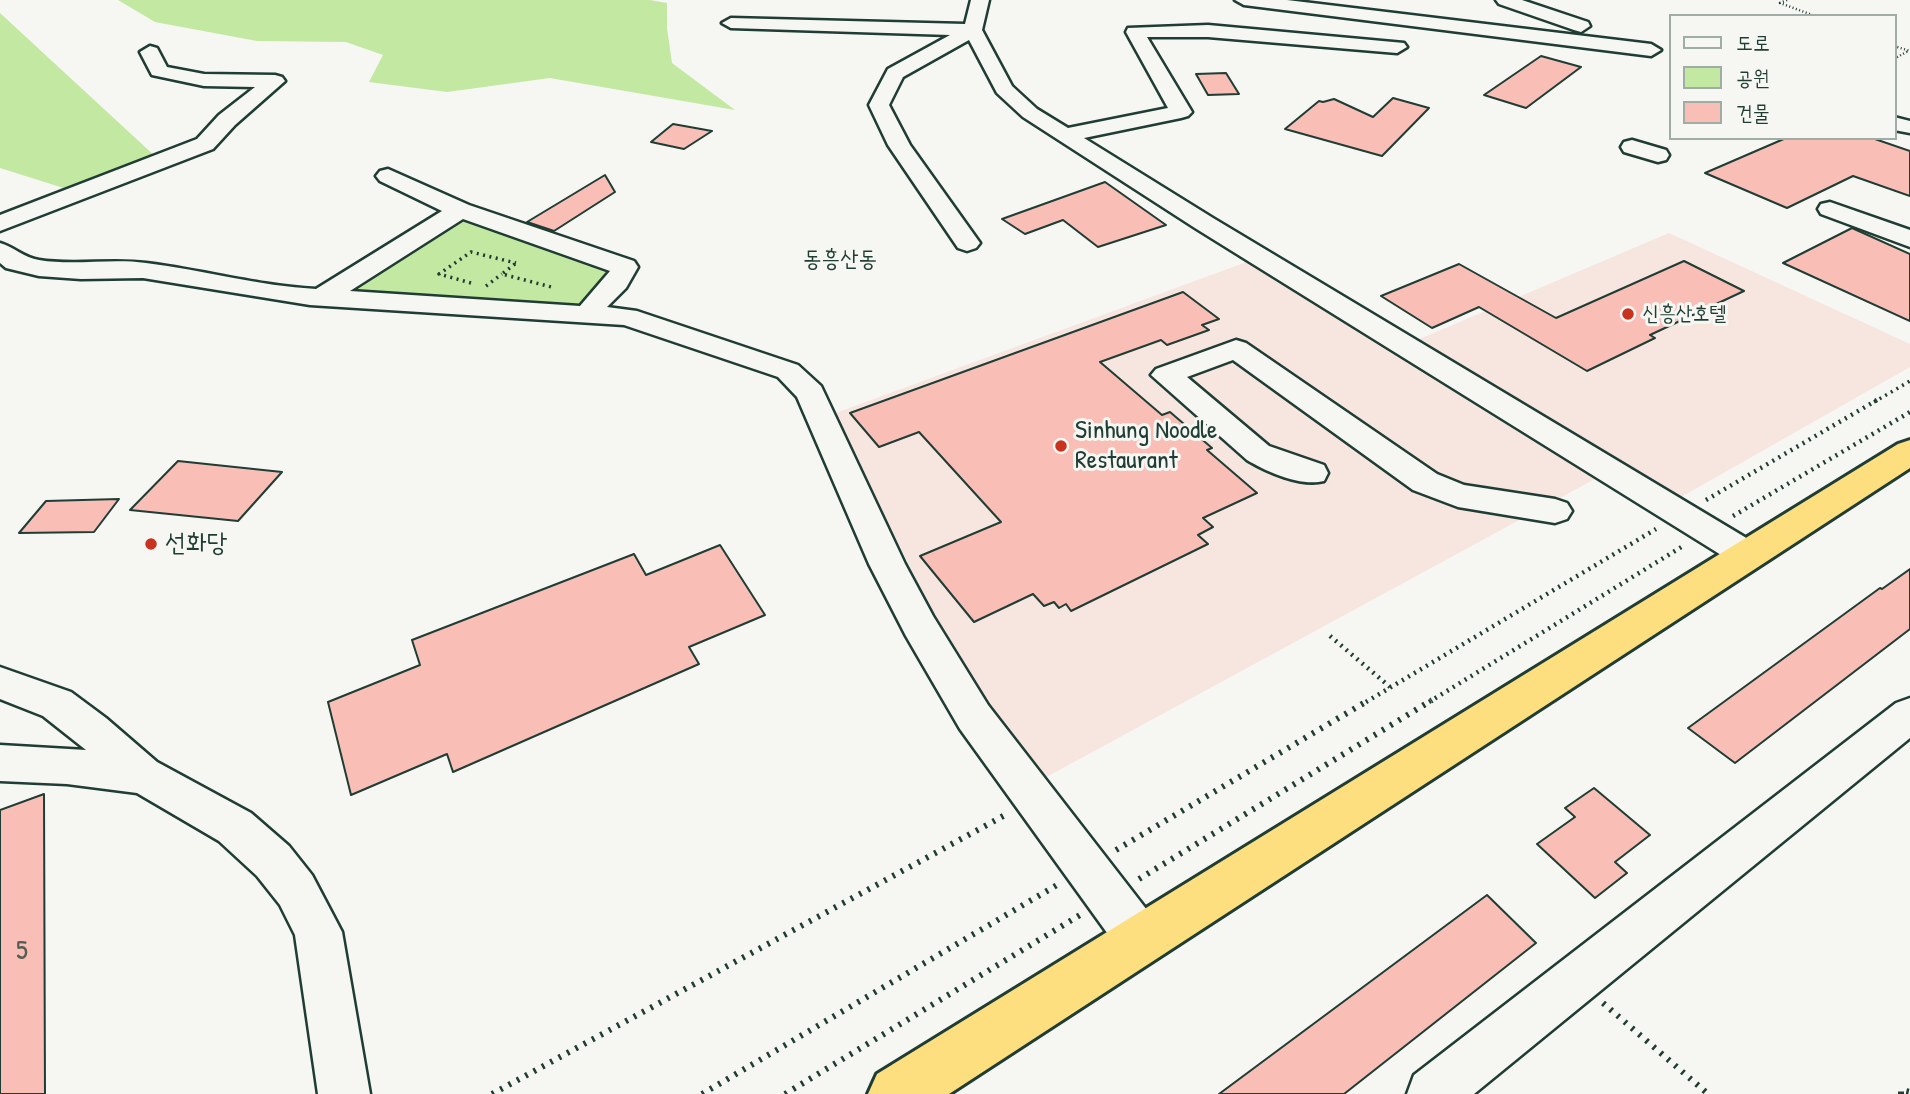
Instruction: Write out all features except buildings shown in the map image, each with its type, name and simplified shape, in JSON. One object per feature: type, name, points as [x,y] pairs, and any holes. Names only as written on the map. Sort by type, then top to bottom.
[{"type":"highway","points":[[897,1094],[1910,452]]},
{"type":"street","points":[[980,0],[973,30],[1012,98],[1215,231],[1746,554]]},
{"type":"street","points":[[1244,0],[1282,2],[1651,50]]},
{"type":"street","points":[[1505,0],[1668,55]]},
{"type":"street","points":[[1065,135],[1181,112],[1135,32],[1209,31],[1397,47],[1345,24],[1348,11]]},
{"type":"street","points":[[731,23],[973,30]]},
{"type":"street","points":[[967,243],[899,145],[879,105],[895,73],[973,30]]},
{"type":"street","points":[[0,224],[205,144],[227,120],[275,81],[204,80],[159,71],[150,52]]},
{"type":"street","points":[[1632,147],[1658,155]]},
{"type":"street","points":[[388,176],[460,210],[625,267],[615,288],[594,307]]},
{"type":"street","points":[[1830,209],[1910,239]]},
{"type":"street","points":[[321,298],[460,210]]},
{"type":"street","points":[[0,251],[15,262],[39,268],[80,271],[144,270],[321,298],[594,307],[788,371],[810,393],[887,564],[919,626],[974,717],[1140,939]]},
{"type":"street","points":[[1312,473],[1270,460],[1258,453],[1166,375],[1236,349],[1425,482],[1458,496],[1555,512]]},
{"type":"street","points":[[0,683],[57,704],[92,730],[142,775],[235,827],[273,861],[296,890],[318,932],[344,1094]]},
{"type":"street","points":[[1433,1094],[1910,715]]},
{"type":"street","points":[[0,763],[67,766],[142,775]]},
{"type":"path","points":[[1787,0],[1780,3],[1810,14]]},
{"type":"path","points":[[473,283],[439,274],[471,252],[516,263],[485,286]]},
{"type":"path","points":[[502,274],[594,307]]},
{"type":"path","points":[[702,1094],[1910,381]]},
{"type":"path","points":[[785,1094],[1709,530],[1910,412]]},
{"type":"path","points":[[1330,636],[1390,687]]},
{"type":"path","points":[[492,1094],[1036,799]]},
{"type":"path","points":[[1577,981],[1708,1094]]},
{"type":"path","points":[[1901,1094],[1901,1090],[1910,1092]]},
{"type":"shaded area","points":[[1669,233],[1910,344],[1910,367],[1674,501],[1415,341]]},
{"type":"shaded area","points":[[1252,260],[1604,474],[1039,781],[987,709],[943,632],[833,414]]},
{"type":"green space","points":[[118,0],[650,0],[667,3],[672,63],[735,110],[550,78],[447,92],[369,82],[383,55],[346,42],[257,41],[155,22]]},
{"type":"green space","points":[[0,13],[157,158],[70,190],[0,168]]},
{"type":"green space","points":[[461,217],[616,269],[573,309],[341,294]]},
{"type":"place","name":"신흥산호텔","points":[[1628,314]]},
{"type":"place","name":"Sinhung Noodle Restaurant","points":[[1061,446]]},
{"type":"place","name":"선화당","points":[[151,544]]},
{"type":"district","name":"동흥산동","points":[[840,260]]}]
